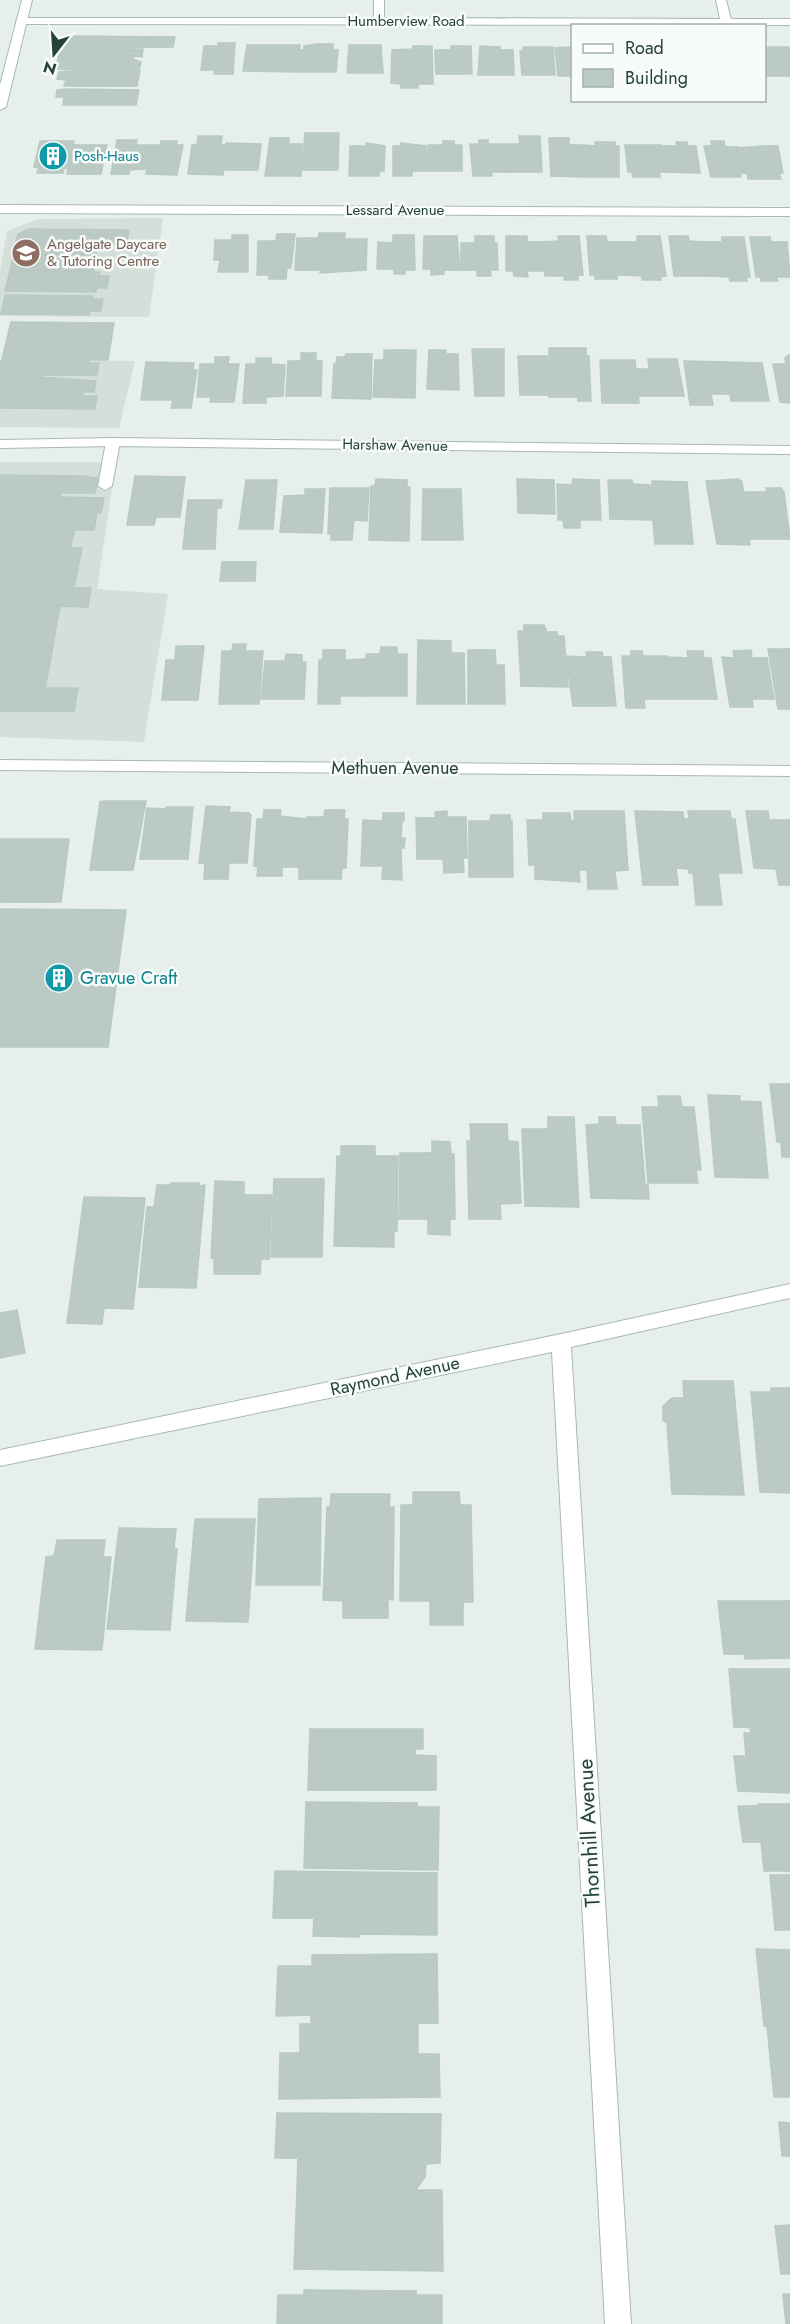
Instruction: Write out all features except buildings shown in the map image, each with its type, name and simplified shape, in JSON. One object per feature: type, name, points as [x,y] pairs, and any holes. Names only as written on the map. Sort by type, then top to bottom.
[{"type":"street","points":[[0,107],[27,0]]},
{"type":"street","points":[[379,0],[379,20]]},
{"type":"street","points":[[721,0],[726,22]]},
{"type":"street","name":"Humberview Road","points":[[21,21],[790,22]]},
{"type":"street","name":"Lessard Avenue","points":[[0,209],[790,212]]},
{"type":"street","points":[[105,486],[113,442]]},
{"type":"street","name":"Harshaw Avenue","points":[[0,444],[113,442],[790,450]]},
{"type":"street","name":"Methuen Avenue","points":[[0,765],[790,771]]},
{"type":"street","name":"Raymond Avenue","points":[[0,1458],[561,1342],[790,1290]]},
{"type":"street","name":"Thornhill Avenue","points":[[561,1342],[618,2324]]},
{"type":"shaded area","points":[[163,218],[149,317],[0,316],[0,271],[7,231],[38,219]]},
{"type":"shaded area","points":[[0,360],[135,361],[119,428],[0,427]]},
{"type":"shaded area","points":[[0,462],[116,462],[97,589],[168,594],[144,742],[0,737]]},
{"type":"place","name":"Posh-Haus","points":[[53,156]]},
{"type":"place","name":"Angelgate Daycare & Tutoring Centre","points":[[26,253]]},
{"type":"place","name":"Gravue Craft","points":[[59,978]]}]
